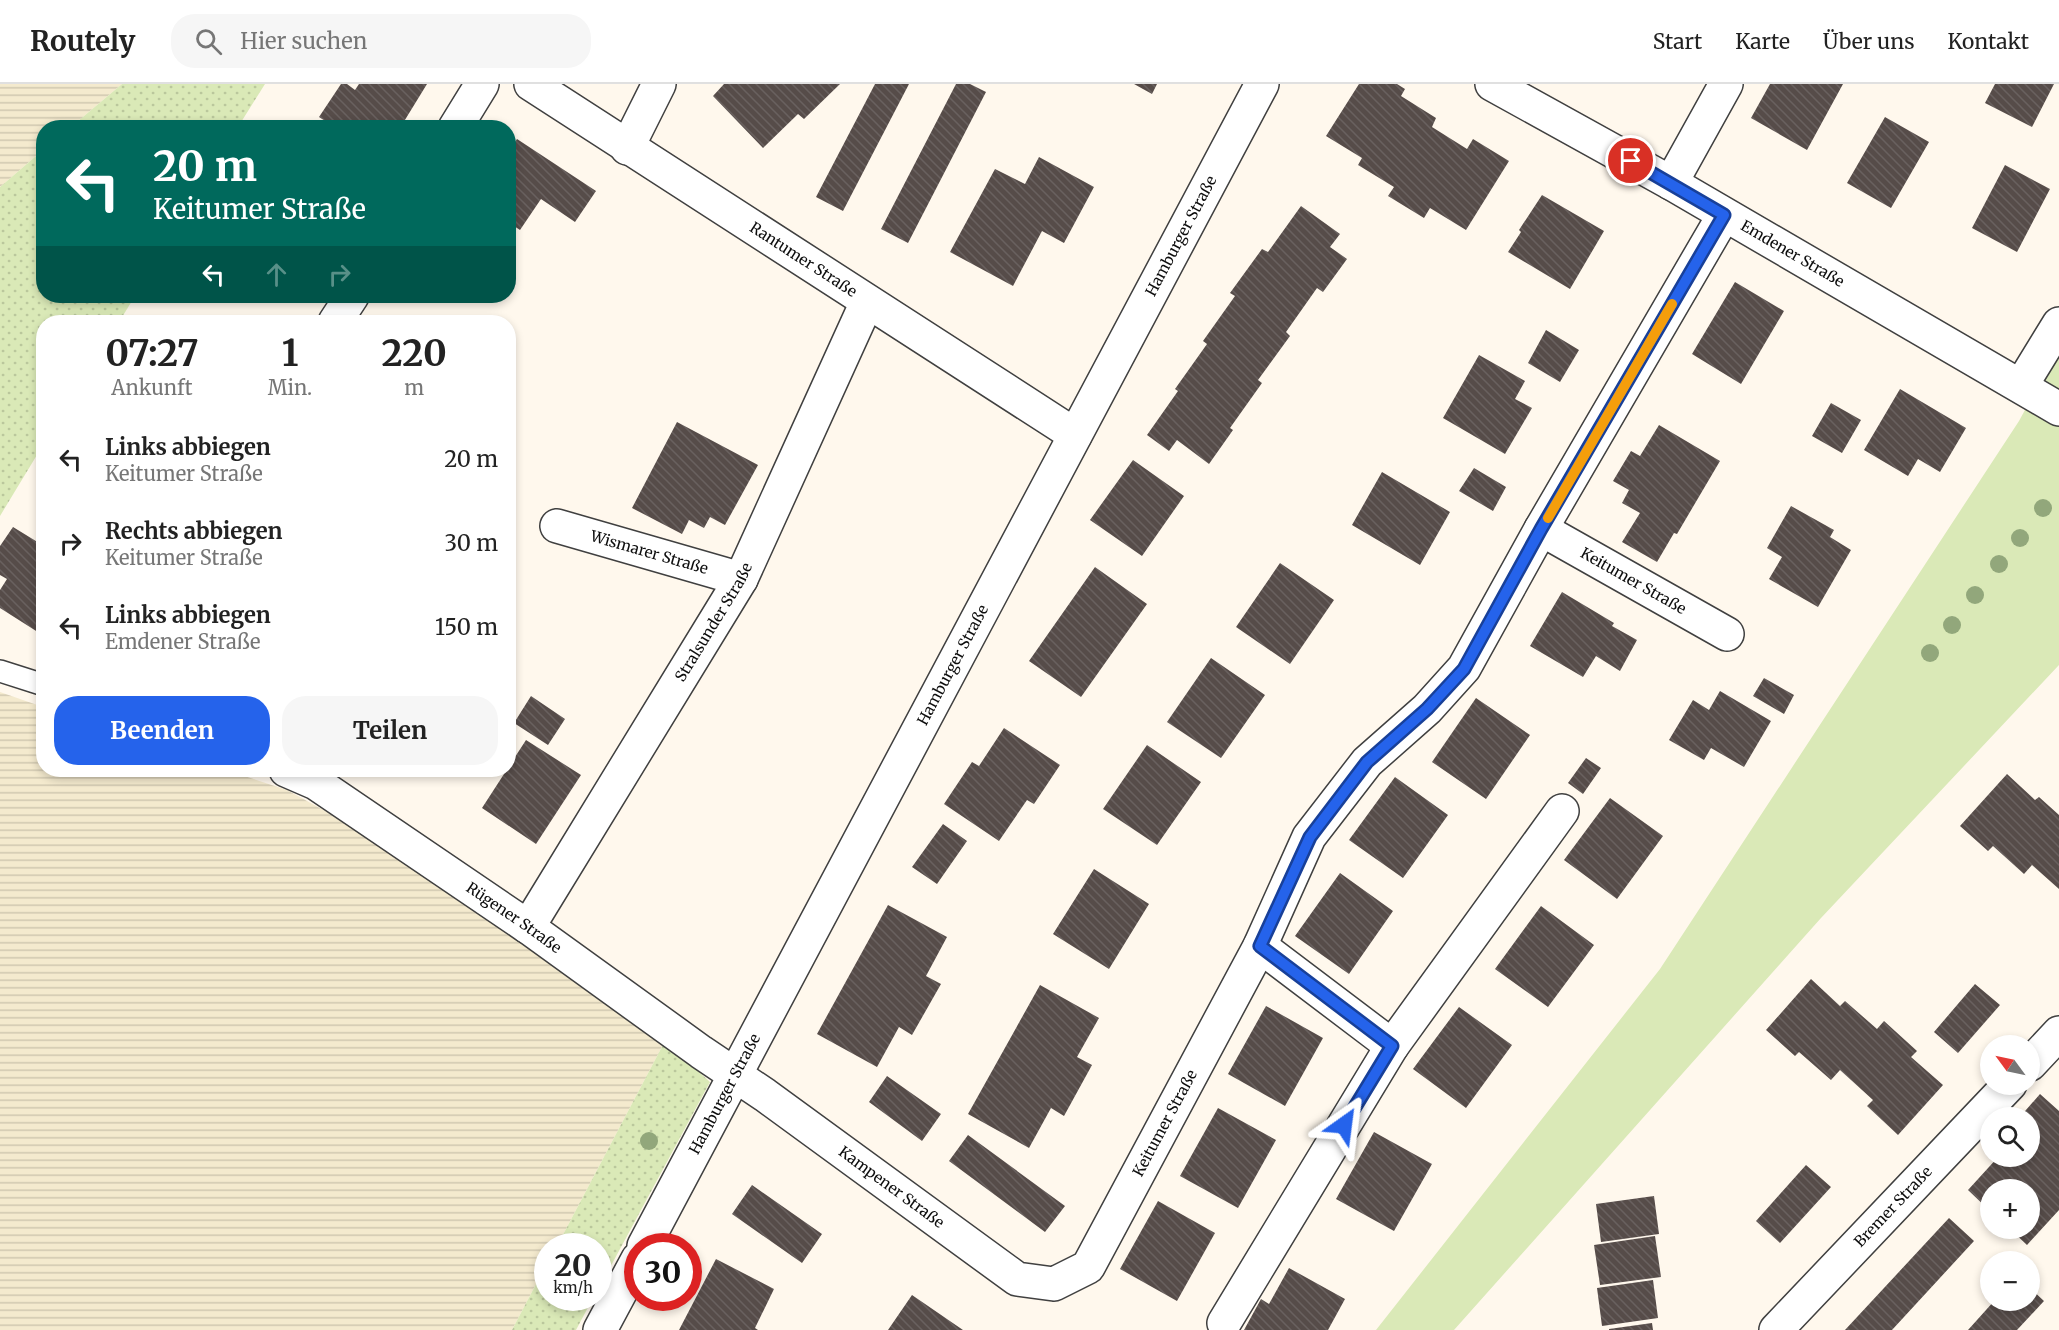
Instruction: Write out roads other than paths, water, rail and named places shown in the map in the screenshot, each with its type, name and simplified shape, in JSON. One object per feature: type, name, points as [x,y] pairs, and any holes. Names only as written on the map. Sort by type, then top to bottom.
[{"type":"street","points":[[460,120],[482,84]]},
{"type":"street","name":"Rantumer Straße","points":[[531,84],[1075,435]]},
{"type":"street","points":[[627,148],[659,84]]},
{"type":"street","name":"Hamburger Straße","points":[[651,1233],[1262,84]]},
{"type":"street","name":"Emdener Straße","points":[[1492,84],[1671,183],[2059,409]]},
{"type":"street","points":[[1671,183],[1726,84]]},
{"type":"street","name":"Keitumer Straße","points":[[1054,1284],[1088,1267],[1260,946],[1310,837],[1367,762],[1427,709],[1464,669],[1541,529],[1724,215]]},
{"type":"street","name":"Stralsunder Straße","points":[[528,927],[741,579],[867,302]]},
{"type":"street","points":[[2021,386],[2059,324]]},
{"type":"street","name":"Wismarer Straße","points":[[557,526],[741,579]]},
{"type":"street","name":"Keitumer Straße","points":[[1541,529],[1727,634]]},
{"type":"street","name":"Rügener Straße","points":[[302,777],[316,783],[528,927],[701,1052],[736,1074]]},
{"type":"street","points":[[1224,1323],[1392,1046],[1562,812]]},
{"type":"street","points":[[1260,946],[1392,1046]]},
{"type":"street","points":[[2040,1053],[2059,1033]]},
{"type":"street","name":"Kampener Straße","points":[[736,1074],[1017,1279],[1054,1284]]},
{"type":"street","name":"Bremer Straße","points":[[1776,1330],[2000,1095]]},
{"type":"street","points":[[600,1330],[624,1285]]},
{"type":"lane","points":[[0,671],[36,682]]}]
